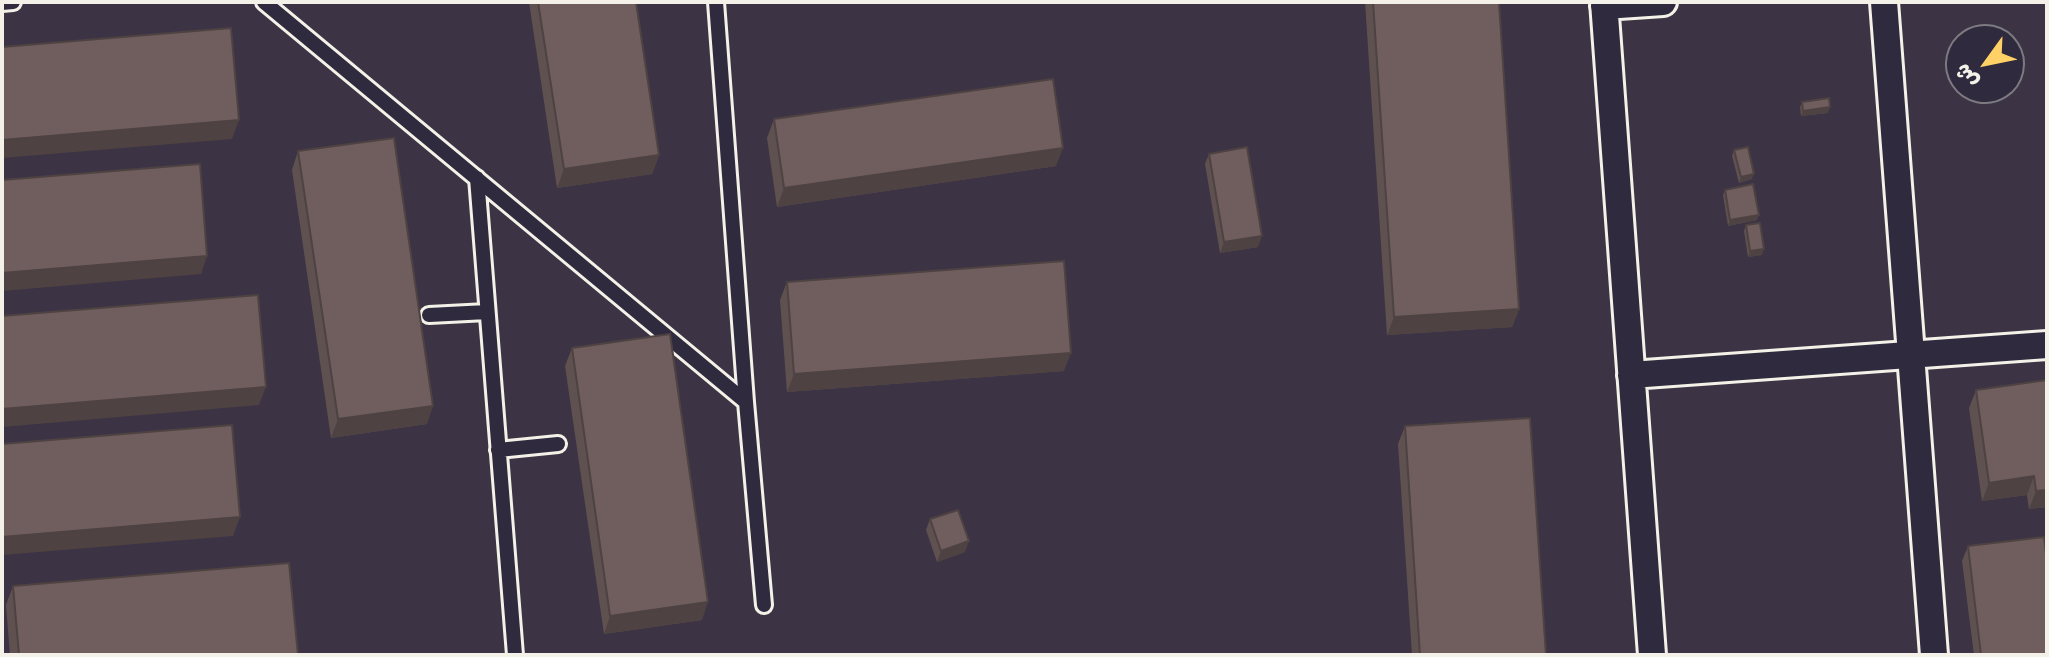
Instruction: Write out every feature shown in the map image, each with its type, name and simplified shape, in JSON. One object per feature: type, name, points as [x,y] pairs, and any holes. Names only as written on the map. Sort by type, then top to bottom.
[{"type":"street","points":[[1652,655],[1604,4],[1663,2]]},
{"type":"street","points":[[1884,2],[1934,655]]},
{"type":"street","points":[[1631,375],[2047,345]]},
{"type":"lane","points":[[2,3],[13,2]]},
{"type":"lane","points":[[264,2],[746,402]]},
{"type":"lane","points":[[716,2],[764,605]]},
{"type":"lane","points":[[477,178],[515,655]]},
{"type":"lane","points":[[429,315],[487,312]]},
{"type":"lane","points":[[498,450],[558,444]]},
{"type":"building","points":[[538,2],[636,2],[659,155],[564,169]]},
{"type":"building","points":[[1373,2],[1499,2],[1519,309],[1394,317]]},
{"type":"building","points":[[231,28],[239,120],[2,140],[2,47]]},
{"type":"building","points":[[1053,79],[1063,148],[784,188],[774,119]]},
{"type":"building","points":[[1829,98],[1830,107],[1803,111],[1802,102]]},
{"type":"building","points":[[394,138],[433,406],[338,419],[298,151]]},
{"type":"building","points":[[1247,147],[1262,236],[1224,242],[1209,154]]},
{"type":"building","points":[[1748,147],[1754,174],[1741,177],[1734,150]]},
{"type":"building","points":[[200,164],[207,256],[2,273],[2,180]]},
{"type":"building","points":[[1753,184],[1759,215],[1730,220],[1725,190]]},
{"type":"building","points":[[1760,223],[1764,249],[1750,251],[1746,225]]},
{"type":"building","points":[[1064,261],[1071,353],[794,374],[787,282]]},
{"type":"building","points":[[258,295],[266,387],[2,409],[2,316]]},
{"type":"building","points":[[670,334],[708,602],[610,616],[572,348]]},
{"type":"building","points":[[2047,380],[2047,490],[2036,491],[2034,476],[1989,483],[1976,390]]},
{"type":"building","points":[[1530,418],[1546,655],[1420,655],[1405,426]]},
{"type":"building","points":[[232,425],[240,517],[2,537],[2,444]]},
{"type":"building","points":[[958,510],[969,541],[941,551],[930,519]]},
{"type":"building","points":[[2044,537],[2047,655],[1981,655],[1968,546]]},
{"type":"building","points":[[289,563],[298,655],[19,655],[13,586]]}]
